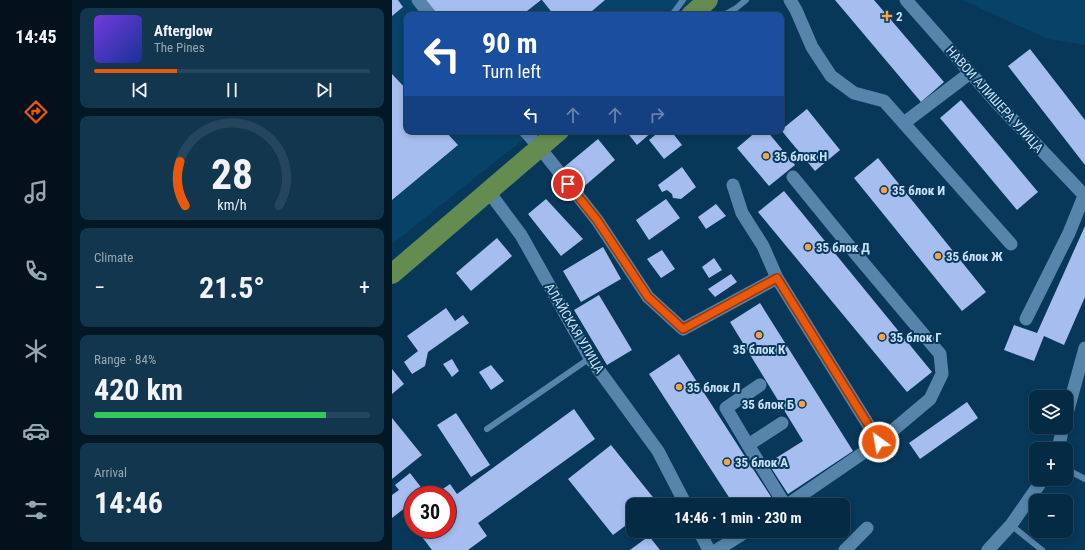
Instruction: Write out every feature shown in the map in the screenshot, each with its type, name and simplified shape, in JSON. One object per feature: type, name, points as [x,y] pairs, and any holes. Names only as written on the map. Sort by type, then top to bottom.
[{"type":"main road","points":[[694,12],[708,0]]},
{"type":"main road","points":[[392,274],[556,134]]},
{"type":"street","points":[[418,0],[428,12]]},
{"type":"street","points":[[790,0],[812,47],[831,76],[854,93],[884,101],[1011,244]]},
{"type":"street","name":"НАВОИ АЛИШЕРА УЛИЦА","points":[[906,0],[970,73],[1085,196]]},
{"type":"street","points":[[904,123],[970,73]]},
{"type":"street","points":[[528,134],[597,220],[648,297],[683,329],[777,278]]},
{"type":"street","points":[[793,177],[940,354],[942,374],[930,399],[879,442],[796,498]]},
{"type":"street","points":[[733,185],[742,213],[762,246],[777,278],[879,442]]},
{"type":"street","name":"АЛАЙСКАЯ УЛИЦА","points":[[489,192],[521,235],[590,358],[658,451],[682,498]]},
{"type":"street","points":[[1026,319],[1069,233],[1085,196]]},
{"type":"street","points":[[1073,392],[1084,352]]},
{"type":"street","points":[[760,385],[726,408],[782,498]]},
{"type":"street","points":[[748,445],[782,422]]},
{"type":"street","points":[[988,550],[1011,525],[1038,486]]},
{"type":"street","points":[[845,550],[867,528]]},
{"type":"street","points":[[703,538],[709,550]]},
{"type":"street","points":[[717,550],[736,538]]},
{"type":"lane","points":[[674,12],[683,0]]},
{"type":"lane","points":[[730,12],[746,0]]},
{"type":"lane","points":[[487,429],[590,358]]},
{"type":"lane","points":[[1073,472],[1085,478]]},
{"type":"lane","points":[[1011,525],[1042,550]]},
{"type":"shaded area","points":[[392,0],[691,0],[677,12],[404,12],[404,134],[530,134],[392,244]]},
{"type":"shaded area","points":[[962,0],[1085,0],[1085,45],[1048,39]]},
{"type":"building","points":[[392,0],[398,0],[403,7],[392,16]]},
{"type":"building","points":[[421,0],[541,0],[526,12],[431,12]]},
{"type":"building","points":[[542,0],[605,0],[592,11],[593,12],[552,12]]},
{"type":"building","points":[[835,0],[874,0],[944,82],[921,102]]},
{"type":"building","points":[[1030,49],[1085,120],[1085,165],[1008,66]]},
{"type":"building","points":[[392,74],[404,87],[404,134],[448,134],[458,145],[392,200]]},
{"type":"building","points":[[961,100],[1038,192],[1017,210],[940,118]]},
{"type":"building","points":[[807,109],[840,150],[815,171],[784,134],[784,128]]},
{"type":"building","points":[[628,134],[650,134],[637,145]]},
{"type":"building","points":[[656,134],[673,134],[682,145],[664,159],[649,140]]},
{"type":"building","name":"35 блок Н","points":[[753,134],[769,134],[795,165],[769,186],[737,148]]},
{"type":"building","points":[[598,139],[615,160],[581,189],[563,168]]},
{"type":"building","name":"35 блок Ж","points":[[878,158],[986,292],[962,311],[854,178]]},
{"type":"building","points":[[682,167],[696,187],[681,199],[673,198],[672,194],[667,190],[662,192],[658,185]]},
{"type":"building","points":[[784,191],[932,372],[907,392],[758,212]]},
{"type":"building","points":[[546,199],[583,239],[561,256],[528,214]]},
{"type":"building","points":[[666,199],[680,218],[649,240],[636,220]]},
{"type":"building","points":[[716,204],[726,216],[706,229],[698,217]]},
{"type":"building","points":[[1085,226],[1085,297],[1064,345],[1044,336],[1034,361],[1004,350],[1014,325],[1037,333]]},
{"type":"building","points":[[497,238],[512,256],[471,291],[456,273]]},
{"type":"building","points":[[603,247],[621,279],[581,302],[563,271]]},
{"type":"building","points":[[662,250],[675,269],[661,278],[647,259]]},
{"type":"building","points":[[714,258],[722,270],[709,278],[702,267]]},
{"type":"building","points":[[731,274],[737,282],[715,297],[708,289]]},
{"type":"building","points":[[599,295],[632,350],[607,365],[574,310]]},
{"type":"building","points":[[760,303],[853,451],[788,494],[768,463],[803,441],[730,322]]},
{"type":"building","points":[[446,308],[455,321],[463,315],[469,323],[428,352],[425,366],[412,374],[404,362],[418,351],[407,336]]},
{"type":"building","name":"35 блок А","points":[[679,354],[772,498],[729,498],[649,374]]},
{"type":"building","points":[[452,359],[459,371],[452,377],[443,364]]},
{"type":"building","points":[[491,365],[504,381],[491,390],[479,372]]},
{"type":"building","points":[[392,369],[404,384],[392,394]]},
{"type":"building","points":[[967,402],[978,418],[920,459],[909,443]]},
{"type":"building","points":[[574,409],[595,439],[478,523],[487,536],[468,550],[432,550],[423,538],[456,538],[456,493],[457,494]]},
{"type":"building","points":[[456,413],[490,465],[471,477],[437,425]]},
{"type":"building","points":[[392,418],[422,455],[392,479]]},
{"type":"building","points":[[611,445],[654,498],[626,498],[626,525],[613,535],[568,479]]},
{"type":"building","points":[[410,473],[420,486],[404,486],[404,509],[392,518],[392,495],[399,490],[395,485]]},
{"type":"building","points":[[646,538],[651,538],[660,550],[630,550]]},
{"type":"place","name":"2","points":[[887,16]]},
{"type":"place","name":"35 блок Н","points":[[766,156]]},
{"type":"place","name":"35 блок И","points":[[884,190]]},
{"type":"place","name":"35 блок Д","points":[[808,247]]},
{"type":"place","name":"35 блок Ж","points":[[938,256]]},
{"type":"place","name":"35 блок К","points":[[759,335]]},
{"type":"place","name":"35 блок Г","points":[[882,337]]},
{"type":"place","name":"35 блок Л","points":[[679,387]]},
{"type":"place","name":"35 блок Б","points":[[802,404]]},
{"type":"place","name":"35 блок А","points":[[727,462]]},
{"type":"route","points":[[568,184],[597,220],[648,297],[683,329],[777,278],[879,442]]}]
